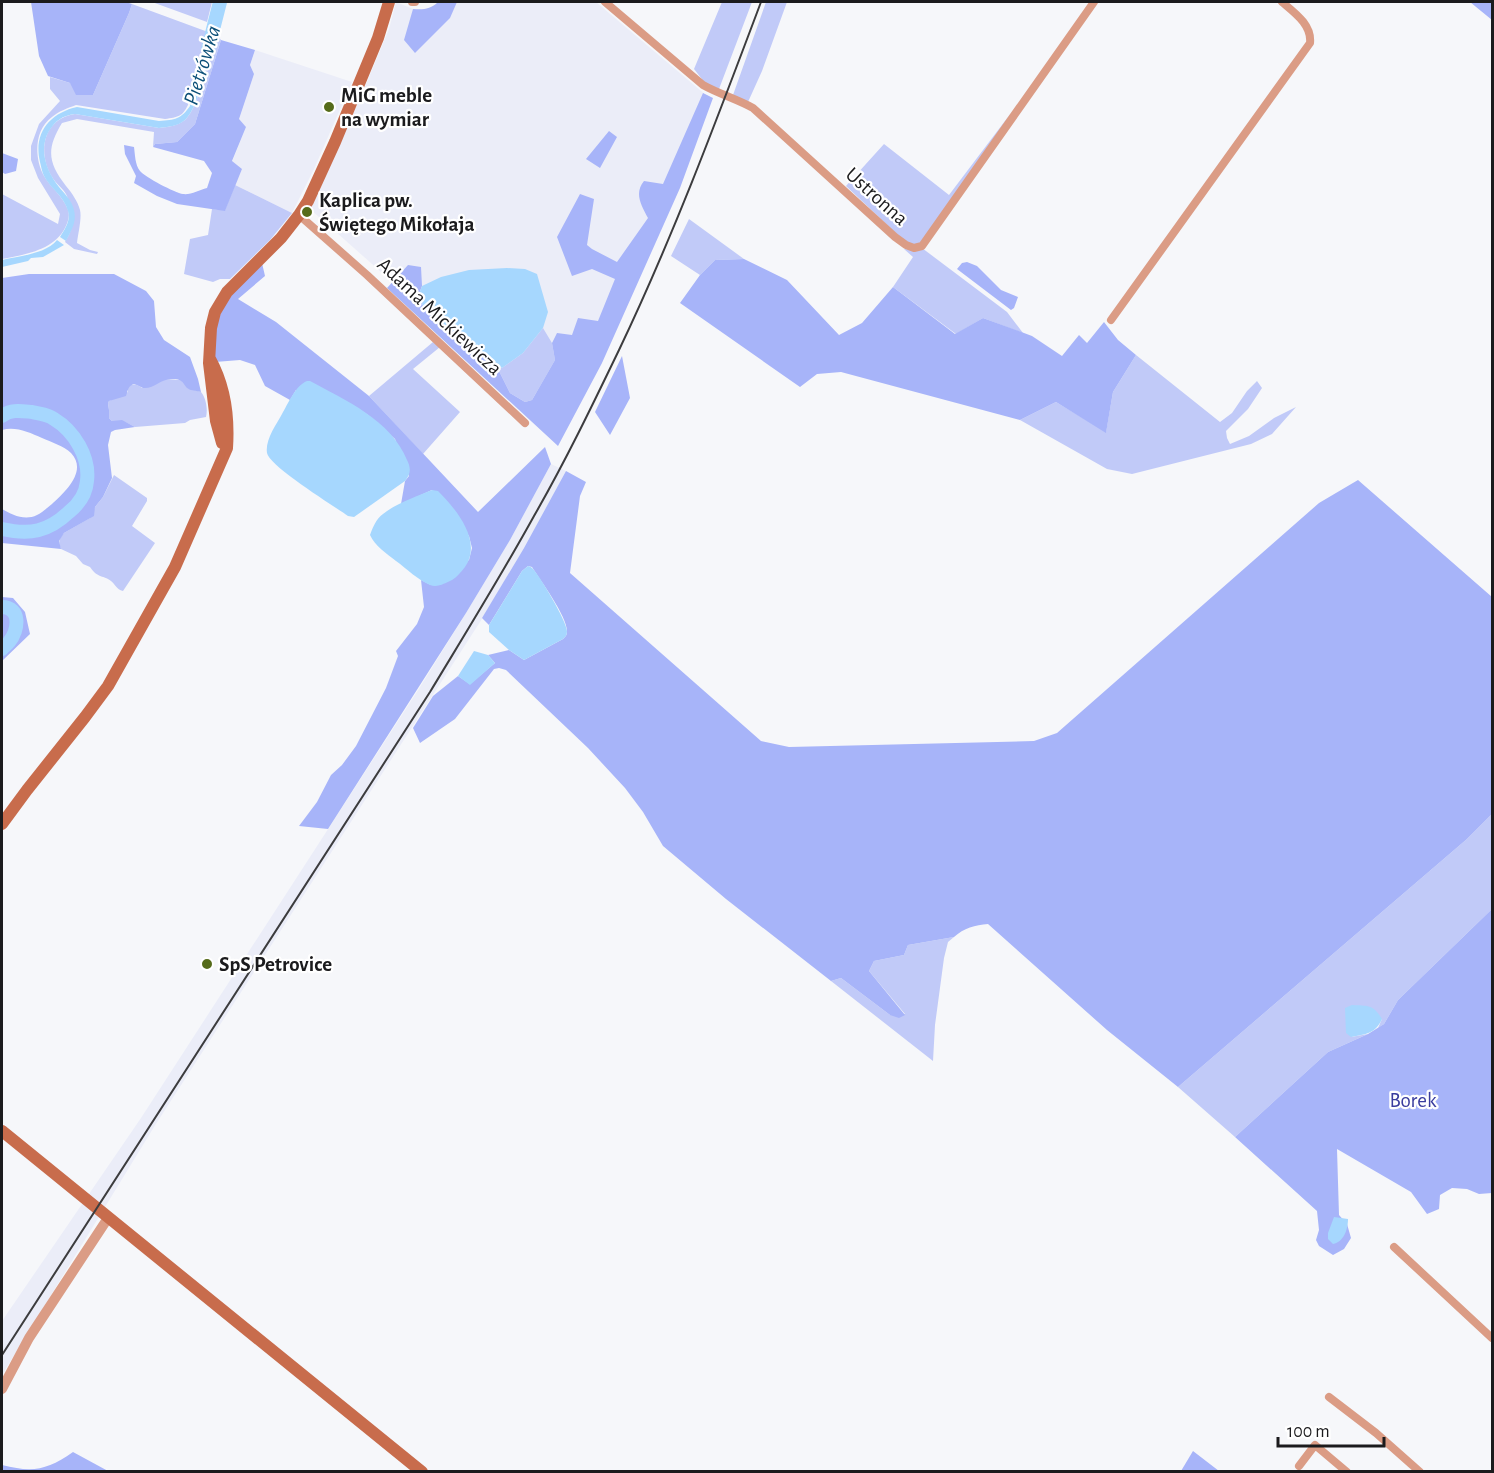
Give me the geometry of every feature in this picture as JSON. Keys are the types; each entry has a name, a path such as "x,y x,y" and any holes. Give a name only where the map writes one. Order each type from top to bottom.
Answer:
{"main road":[{"path":"2,824 114,676 175,567 227,448 224,393 210,359 211,328 215,312 232,286 281,238 299,215 320,177 335,142 378,38 389,2"},
{"path":"2,1131 422,1472"}],"street":[{"name":"Ustronna","path":"605,2 703,85 753,108 895,237 914,248 922,246 1094,2"},
{"path":"1111,320 1310,43 1311,34 1307,26 1282,2"},
{"name":"Adama Mickiewicza","path":"299,215 367,275 525,423"},
{"path":"2,1389 29,1338 108,1218"},
{"path":"1394,1247 1492,1338"},
{"path":"1329,1397 1376,1433 1420,1472"},
{"path":"1299,1466 1315,1445 1347,1472"}],"shaded area":[{"path":"152,2 212,2 207,22"},
{"path":"396,2 413,9 423,10 438,2 596,2 707,96 568,416 416,303 310,209 389,29"},
{"path":"722,2 752,2 719,89 705,83 694,69"},
{"path":"766,2 787,2 748,102 733,95"},
{"path":"132,4 208,32 188,105 179,116 165,119 76,105 52,117 42,129 39,137 38,161 44,176 66,205 69,214 67,224 54,242 29,253 2,259 2,194 58,224 60,214 38,178 31,160 31,146 39,124 60,101 50,89 50,77 70,83 93,95"},
{"path":"215,32 221,40 195,124 177,142 155,144 153,147 154,132 77,119 62,123 53,141 51,156 60,178 80,210 77,243 98,252 97,254 74,249 65,242 71,229 67,196 47,167 44,147 50,130 56,122 75,114 159,128 182,122 195,104"},
{"path":"255,50 352,82 292,213 235,185 242,169 232,162 246,127 238,119 254,74 250,65"},
{"path":"1011,113 921,243 914,246 900,237 846,186 884,144 949,195"},
{"path":"235,185 292,213 270,240 230,279 213,282 184,274 190,239 208,235 212,209 225,210"},
{"path":"689,219 744,259 715,260 700,275 671,256"},
{"path":"922,248 1007,312 1023,333 983,318 956,334 893,287 913,257 904,249"},
{"path":"543,328 552,343 555,360 532,400 525,402 510,393 495,363 502,368 523,353"},
{"path":"433,342 440,347 413,369 460,412 423,454 369,396"},
{"path":"1136,355 1220,422 1232,413 1257,381 1262,388 1248,409 1226,431 1230,444 1249,436 1274,418 1296,407 1272,434 1251,444 1132,474 1107,469 1020,420 1056,402 1106,432 1113,392"},
{"path":"166,379 181,380 188,388 201,392 206,404 206,417 185,423 135,427 125,422 112,421 109,418 109,401 128,392 128,387 135,384 142,388"},
{"path":"551,464 566,471 480,622 154,1127 2,1375 2,1321 141,1118 420,687 510,540"},
{"path":"114,475 147,498 132,526 155,543 123,591 113,582 83,564 76,556 61,549 59,542 64,533 90,518"},
{"path":"1492,814 1492,909 1398,1000 1384,1024 1378,1028 1382,1019 1351,1037 1368,1034 1328,1052 1235,1137 1178,1087 1467,839"},
{"path":"954,937 948,942 944,958 935,1025 933,1061 831,981 841,978 890,1015 905,1014 869,971 874,961 904,955 908,945"}],"green space":[{"path":"31,2 126,2 132,4 93,95 76,95 70,83 48,76 39,56"},
{"path":"438,2 457,2 450,18 415,53 404,40 413,9 427,8"},
{"path":"1470,2 1492,2 1492,20"},
{"path":"221,40 255,50 250,65 254,74 239,119 246,127 232,161 242,169 225,211 177,204 134,183 136,176 125,154 124,145 134,147 138,169 160,184 183,194 207,188 212,173 204,161 153,147 155,144 177,142 195,124"},
{"path":"703,93 713,98 680,188 602,363 558,446 387,288 408,265 421,267 422,286 419,294 424,309 495,363 510,393 525,402 532,400 555,360 552,343 557,333 572,335 578,318 598,321 615,279 592,269 572,276 557,237 580,194 594,199 587,245 617,262 648,218 639,195 641,186 644,181 663,184"},
{"path":"609,131 617,137 600,168 586,159"},
{"path":"2,153 18,159 16,171 5,174 2,172"},
{"path":"744,259 787,280 839,335 862,323 893,287 955,334 983,318 1032,336 1062,356 1079,335 1087,343 1104,322 1118,340 1136,355 1113,392 1106,433 1056,402 1020,420 841,372 817,374 800,387 680,303 700,275 715,260"},
{"path":"967,262 977,266 1001,290 1018,297 1014,308 1011,310 957,269 962,263"},
{"path":"262,263 265,276 238,299 276,322 369,396 478,512 545,447 551,464 510,540 466,613 328,829 299,826 317,802 331,775 342,765 356,746 386,688 398,656 396,651 417,624 424,607 421,580 431,585 469,560 472,548 469,536 432,490 401,504 405,481 409,476 395,439 368,415 357,408 296,390 290,400 265,386 255,365 240,360 215,362 213,332 221,308 240,284"},
{"path":"29,274 114,274 146,291 154,301 156,327 164,340 190,357 201,392 188,389 182,381 171,379 147,388 134,384 129,387 126,396 109,401 109,418 112,421 122,420 135,427 111,432 108,445 112,478 103,497 95,507 94,516 64,533 59,541 61,549 2,543 2,509 23,517 39,514 63,494 73,481 77,467 76,460 71,453 61,446 22,430 2,430 2,278"},
{"path":"622,356 630,398 610,435 595,412"},
{"path":"566,471 586,482 580,496 570,573 761,741 789,747 1034,741 1057,733 1319,503 1358,480 1492,597 1492,814 1467,839 1178,1087 1107,1030 988,924 962,931 954,937 908,945 904,955 874,961 869,971 905,1015 899,1018 890,1015 841,978 831,981 726,899 663,846 643,812 625,788 588,748 506,670 494,669 455,719 420,743 413,728 433,696 458,676 470,684 495,663 488,655 509,650 524,660 563,639 566,635 563,616 532,567 528,566 522,571 489,625 482,618"},
{"path":"2,597 13,598 25,612 30,634 2,661"},
{"name":"Borek","path":"1492,909 1492,1193 1479,1194 1467,1189 1452,1188 1440,1195 1439,1209 1427,1214 1411,1192 1337,1149 1339,1215 1347,1224 1351,1238 1344,1249 1333,1255 1319,1246 1316,1240 1319,1230 1317,1211 1235,1137 1328,1052 1384,1024 1398,1000"},
{"path":"1193,1451 1219,1471 1181,1471"},
{"path":"73,1452 108,1471 2,1471 2,1465 23,1469 47,1466"}],"water":[{"path":"215,2 222,2 215,28 208,25"},
{"path":"208,32 215,32 203,79 195,104 182,122 159,128 75,114 60,119 49,131 44,146 45,160 55,181 72,204 75,214 73,226 66,241 60,237 69,214 63,201 43,174 38,152 39,142 46,126 59,114 77,107 159,121 173,119 184,114 190,106 189,98"},
{"path":"57,240 64,245 43,257 31,258 28,261 2,267 2,260 39,251"},
{"path":"525,269 537,274 548,312 543,328 523,353 502,368 424,309 419,294 422,286 441,277 469,270"},
{"path":"307,381 352,404 379,422 400,446 410,468 405,481 354,517 348,516 290,476 270,459 267,453 269,438 274,428 295,391"},
{"path":"432,490 438,491 459,516 469,536 471,547 470,557 460,573 452,580 436,586 426,583 413,574 382,550 370,535 377,521 388,510"},
{"path":"528,566 536,572 552,598 563,618 567,632 563,639 524,660 489,632 489,625 522,571"},
{"path":"474,651 488,655 495,663 470,685 458,676"},
{"path":"1352,1005 1373,1008 1382,1019 1376,1028 1351,1037 1346,1033 1345,1008"},
{"path":"1334,1217 1348,1219 1345,1234 1340,1241 1333,1244 1328,1239 1328,1233"}],"waterway":[{"name":"Pietrówka","path":"208,49 220,2"},
{"path":"2,416 9,412 20,411 52,417 68,430 79,445 87,472 86,486 81,498 73,509 54,524 30,532 2,529"},
{"path":"2,607 13,611 16,620 15,631 9,643 2,649"}],"railway":[{"path":"2,1355 430,692 557,475 619,350 658,264 694,178 761,2"}],"place":[{"name":"MiG meble na wymiar","path":"329,107"},
{"name":"Kaplica pw. Świętego Mikołaja","path":"307,212"},
{"name":"SpS Petrovice","path":"207,964"}]}
